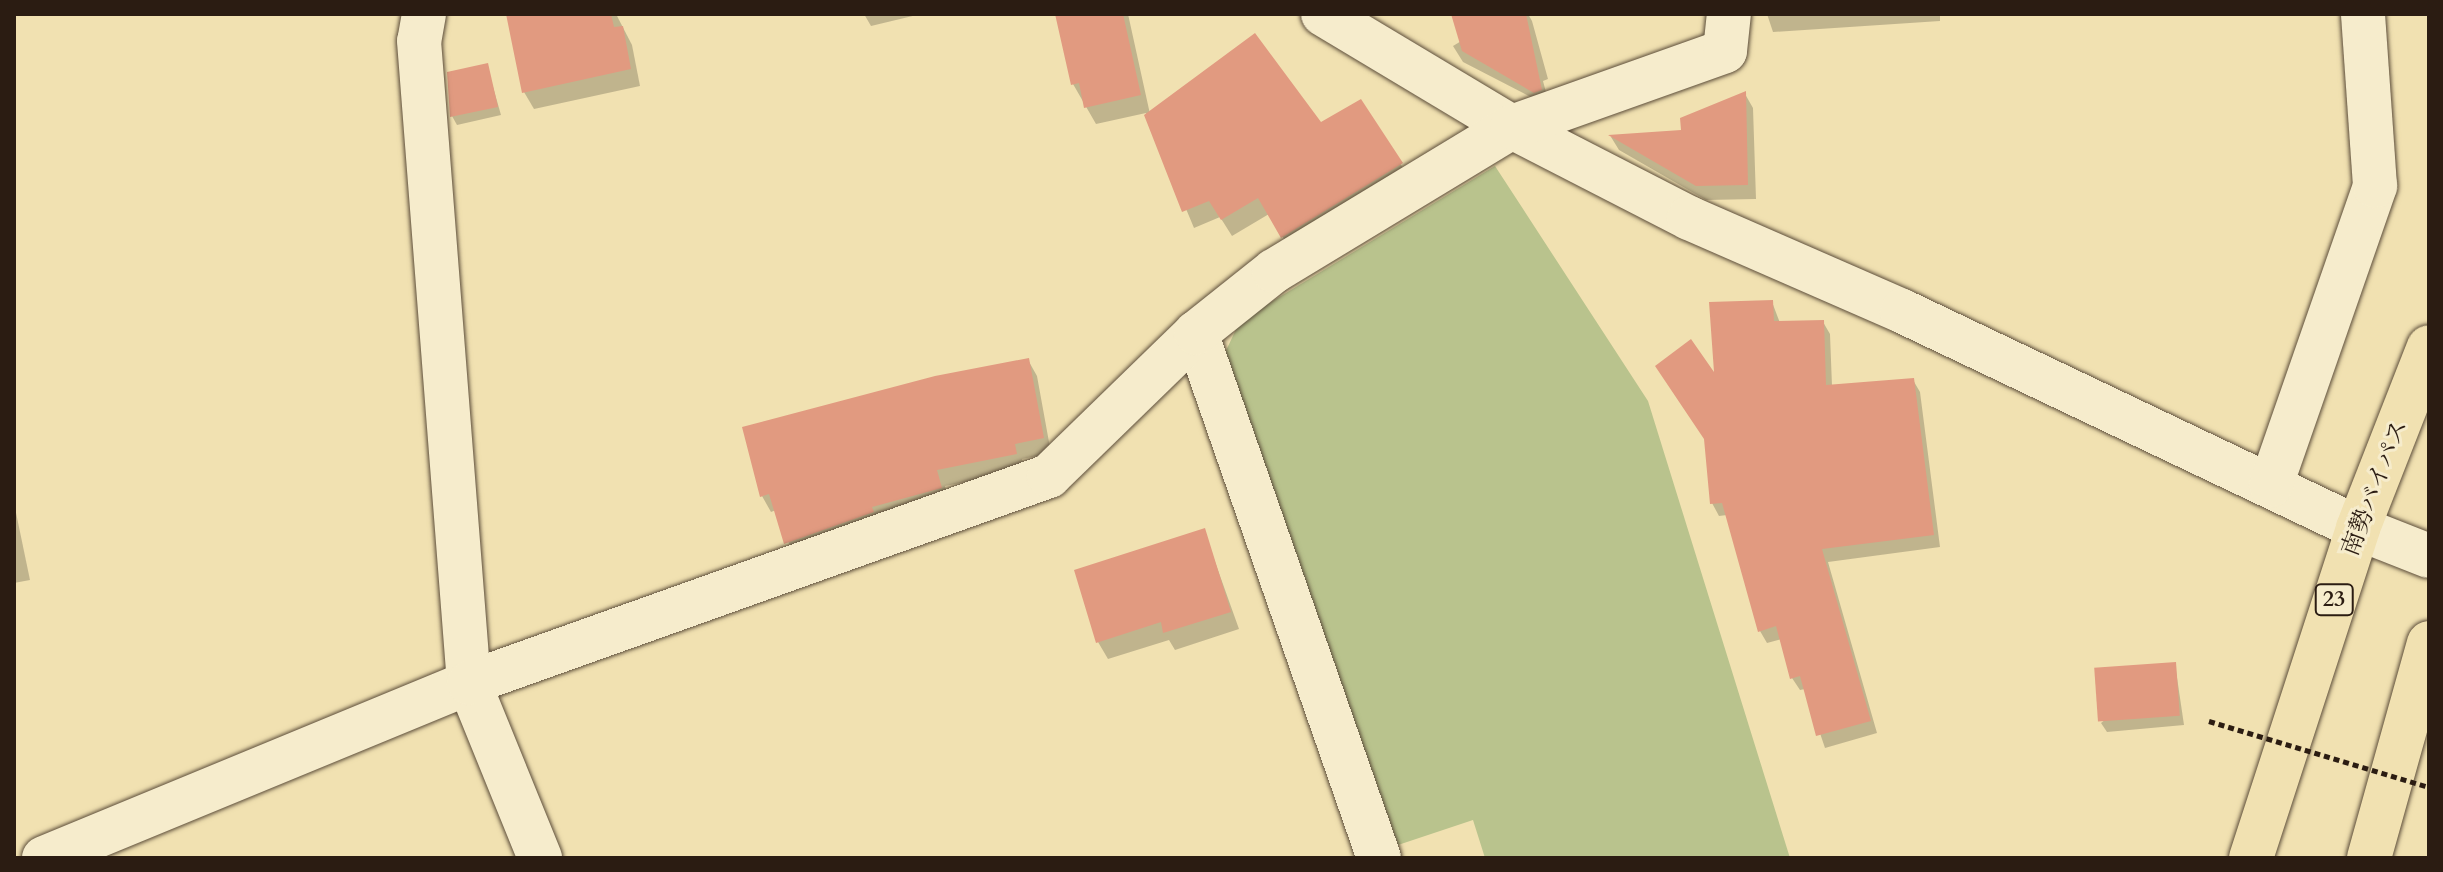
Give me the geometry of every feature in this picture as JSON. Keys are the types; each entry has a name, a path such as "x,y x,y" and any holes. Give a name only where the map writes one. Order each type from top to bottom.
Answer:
{"highway":[{"name":"南勢バイパス","path":"2251,858 2358,528 2429,347"},
{"path":"2369,858 2429,643"}],"street":[{"path":"424,14 419,41 469,683 540,858"},
{"path":"1323,14 1512,127 1689,218 1902,311 2358,528 2429,556"},
{"path":"44,858 469,683 1049,476 1196,333 1274,271 1512,127 1725,51 1729,14"},
{"path":"2271,485 2375,186 2363,14"},
{"path":"1196,333 1379,858"}],"path":[{"path":"2209,721 2429,787"}],"green space":[{"path":"1495,166 1648,401 1790,858 1485,858 1473,820 1398,845 1222,359 1240,321"}],"building":[{"path":"506,14 611,14 614,27 623,26 631,69 522,93"},
{"path":"1055,14 1123,14 1141,95 1084,108 1079,83 1071,85"},
{"path":"1451,14 1526,14 1542,90 1534,93 1462,51"},
{"path":"1255,33 1321,122 1361,99 1403,163 1281,238 1258,198 1221,220 1209,201 1182,212 1144,115"},
{"path":"488,63 498,107 450,117 447,72"},
{"path":"1746,91 1748,185 1696,186 1608,135 1681,130 1680,118"},
{"path":"1773,300 1774,321 1824,320 1826,385 1914,378 1934,535 1822,549 1871,721 1816,736 1800,676 1790,679 1776,626 1758,632 1722,503 1710,504 1704,439 1655,366 1691,339 1714,372 1709,302"},
{"path":"1029,358 1044,438 1015,444 1017,454 937,470 942,488 872,507 874,512 784,544 769,494 760,497 742,427 935,376"},
{"path":"1205,528 1231,612 1163,633 1161,622 1096,643 1074,570"},
{"path":"2176,662 2180,716 2098,722 2094,668"}]}
